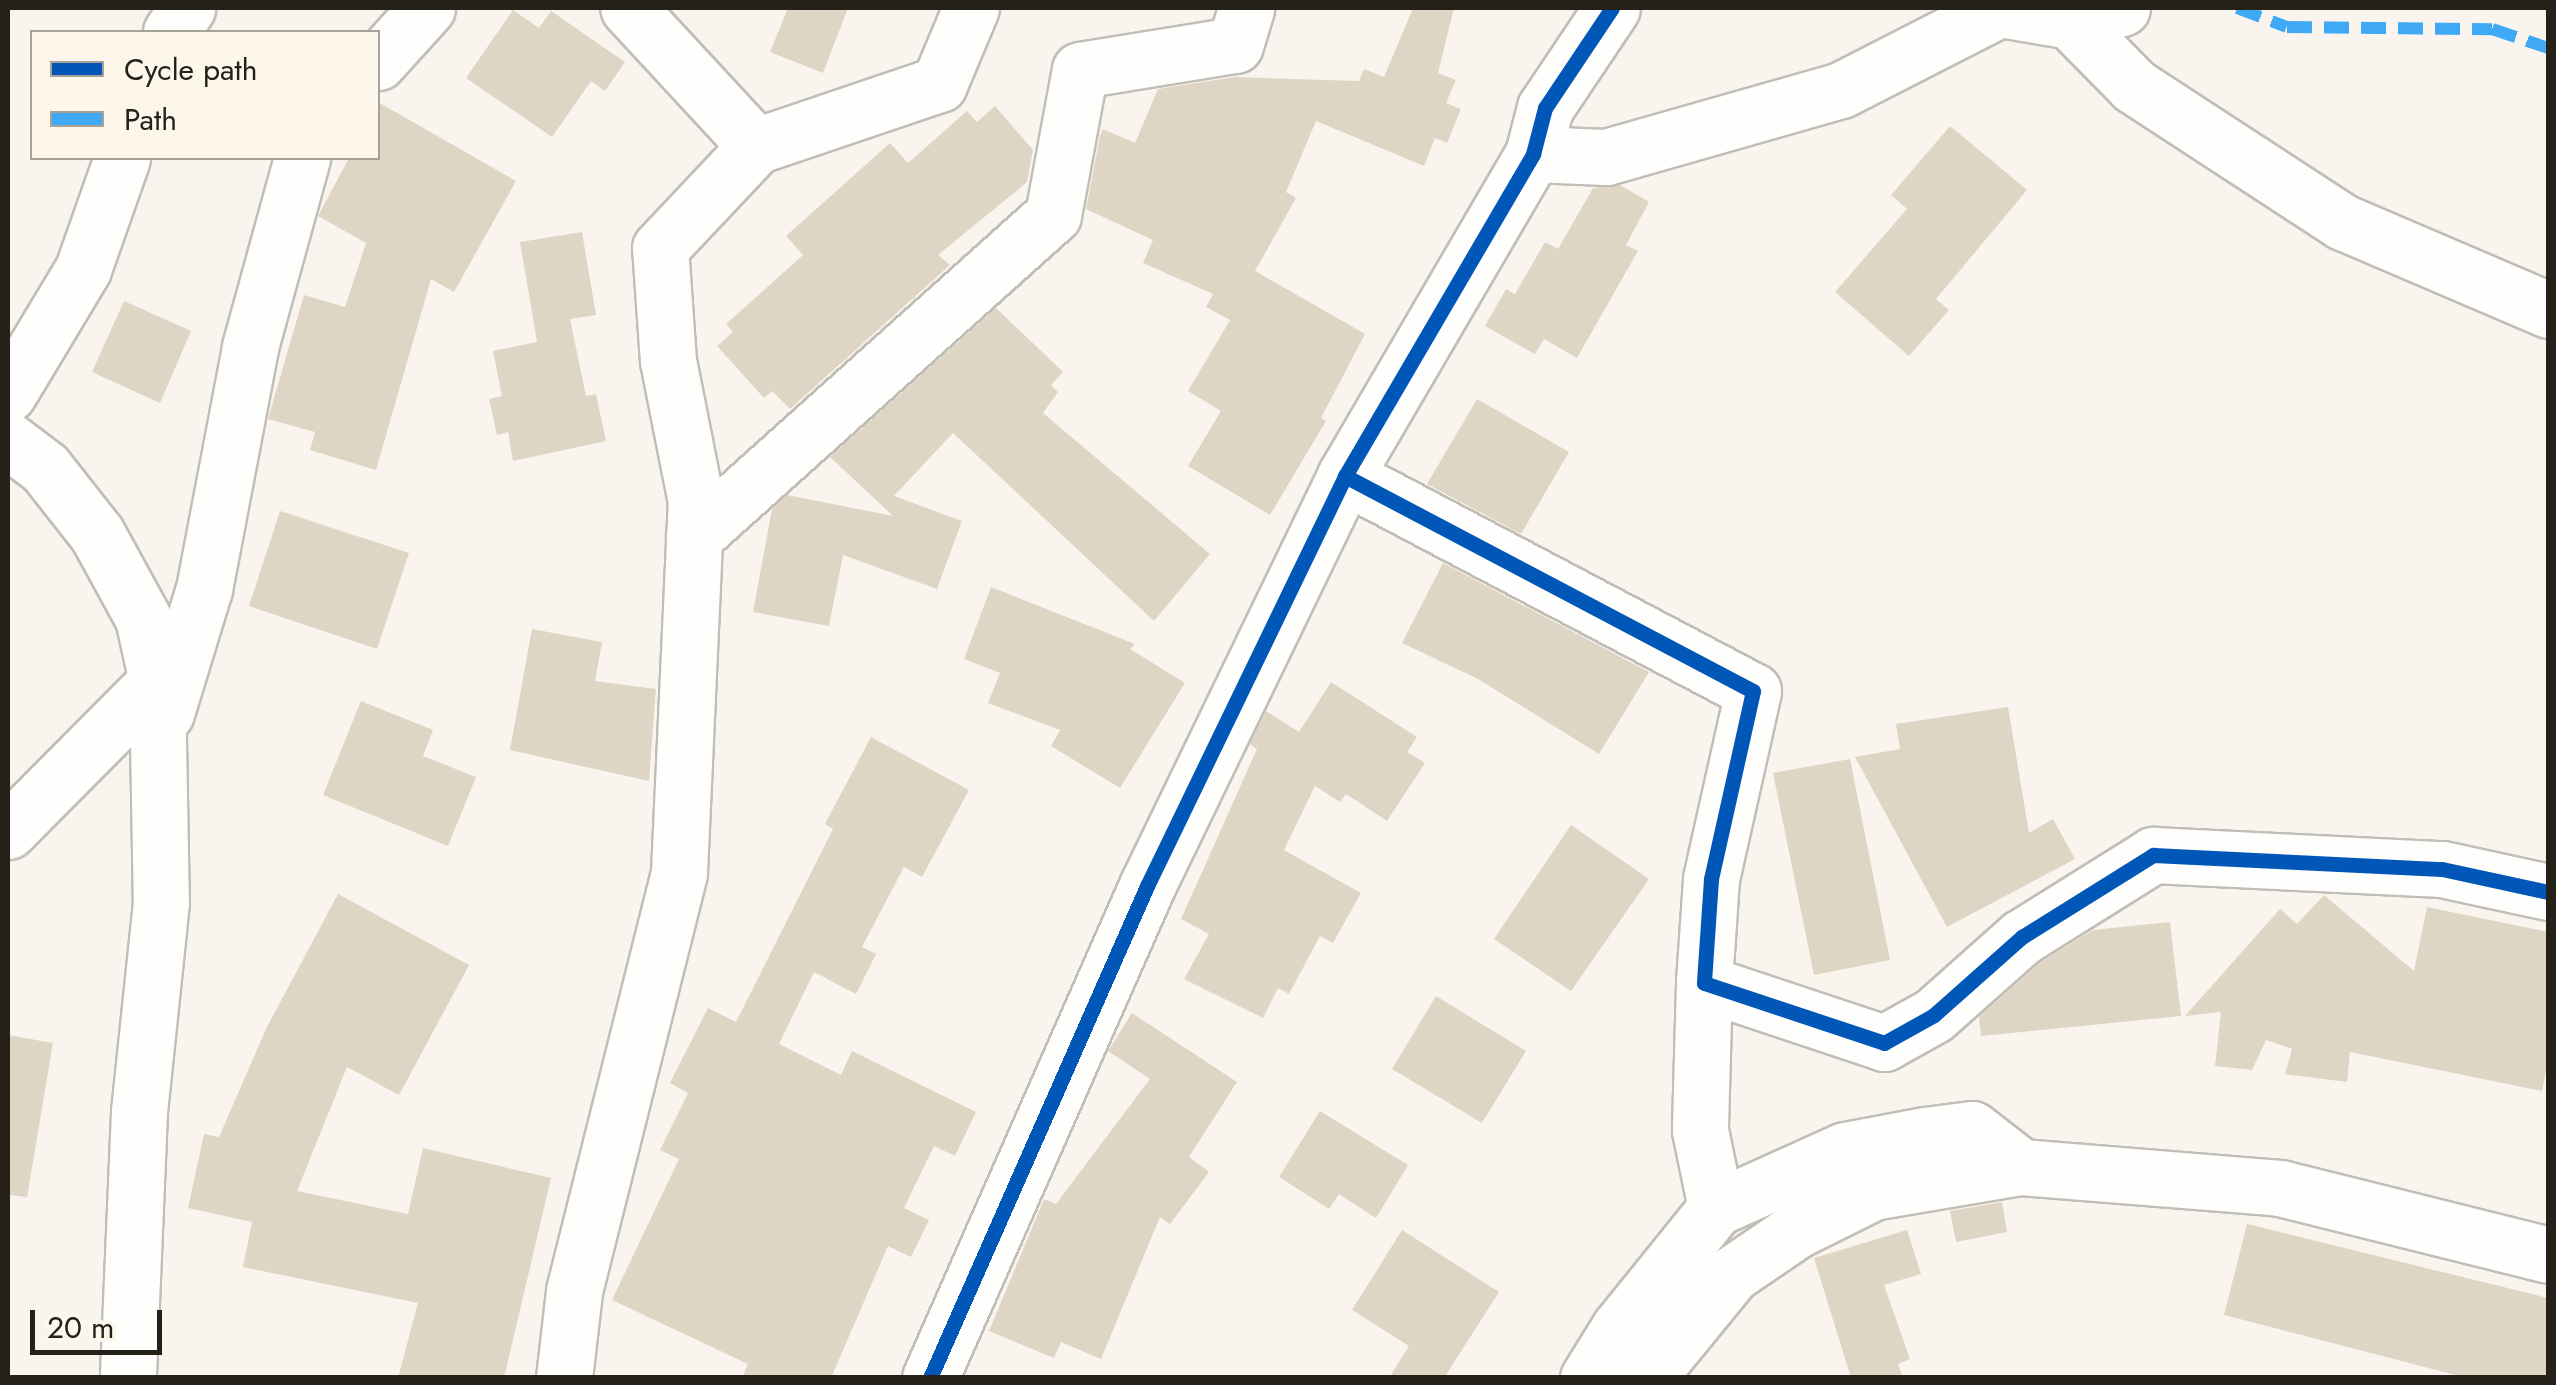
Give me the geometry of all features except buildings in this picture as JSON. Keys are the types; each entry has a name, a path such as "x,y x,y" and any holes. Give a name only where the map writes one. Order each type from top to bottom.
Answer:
{"street":[{"path":"173,30 187,8"},
{"path":"380,60 427,8"},
{"path":"628,8 756,146"},
{"path":"564,1378 574,1291 679,872 696,502 668,362 660,248 756,146 939,84 971,8"},
{"path":"694,538 1053,214 1080,70 1236,45 1246,8"},
{"path":"930,1378 1147,886 1345,476 1533,154 1545,108 1612,8"},
{"path":"1533,154 1606,158 1840,90 1998,9 2096,14 2134,86 2342,222 2548,310"},
{"path":"8,394 83,269 121,160"},
{"path":"158,737 204,589 250,347 301,160"},
{"path":"8,440 45,468 97,534 143,618 157,681 161,902 139,1112 128,1378"},
{"path":"1345,476 1753,691 1710,879 1700,1130 1716,1208"},
{"path":"8,831 157,681"},
{"path":"1704,983 1884,1042 1934,1015 2022,936 2153,855 2442,869 2548,892"},
{"path":"1588,1378 1619,1328 1716,1208 1845,1150 1925,1135 1972,1129 2021,1167"},
{"path":"1648,1378 1732,1274 1795,1231 1874,1192 2021,1167 2280,1188 2548,1255"}],"marked path":[{"path":"2237,8 2287,27 2492,29 2548,48"}],"cycle path":[{"path":"930,1378 1147,886 1345,476 1533,154 1545,108 1612,8"},
{"path":"1345,476 1753,691 1711,879 1704,983 1884,1043 1934,1015 2022,937 2153,855 2442,869 2548,892"}]}
